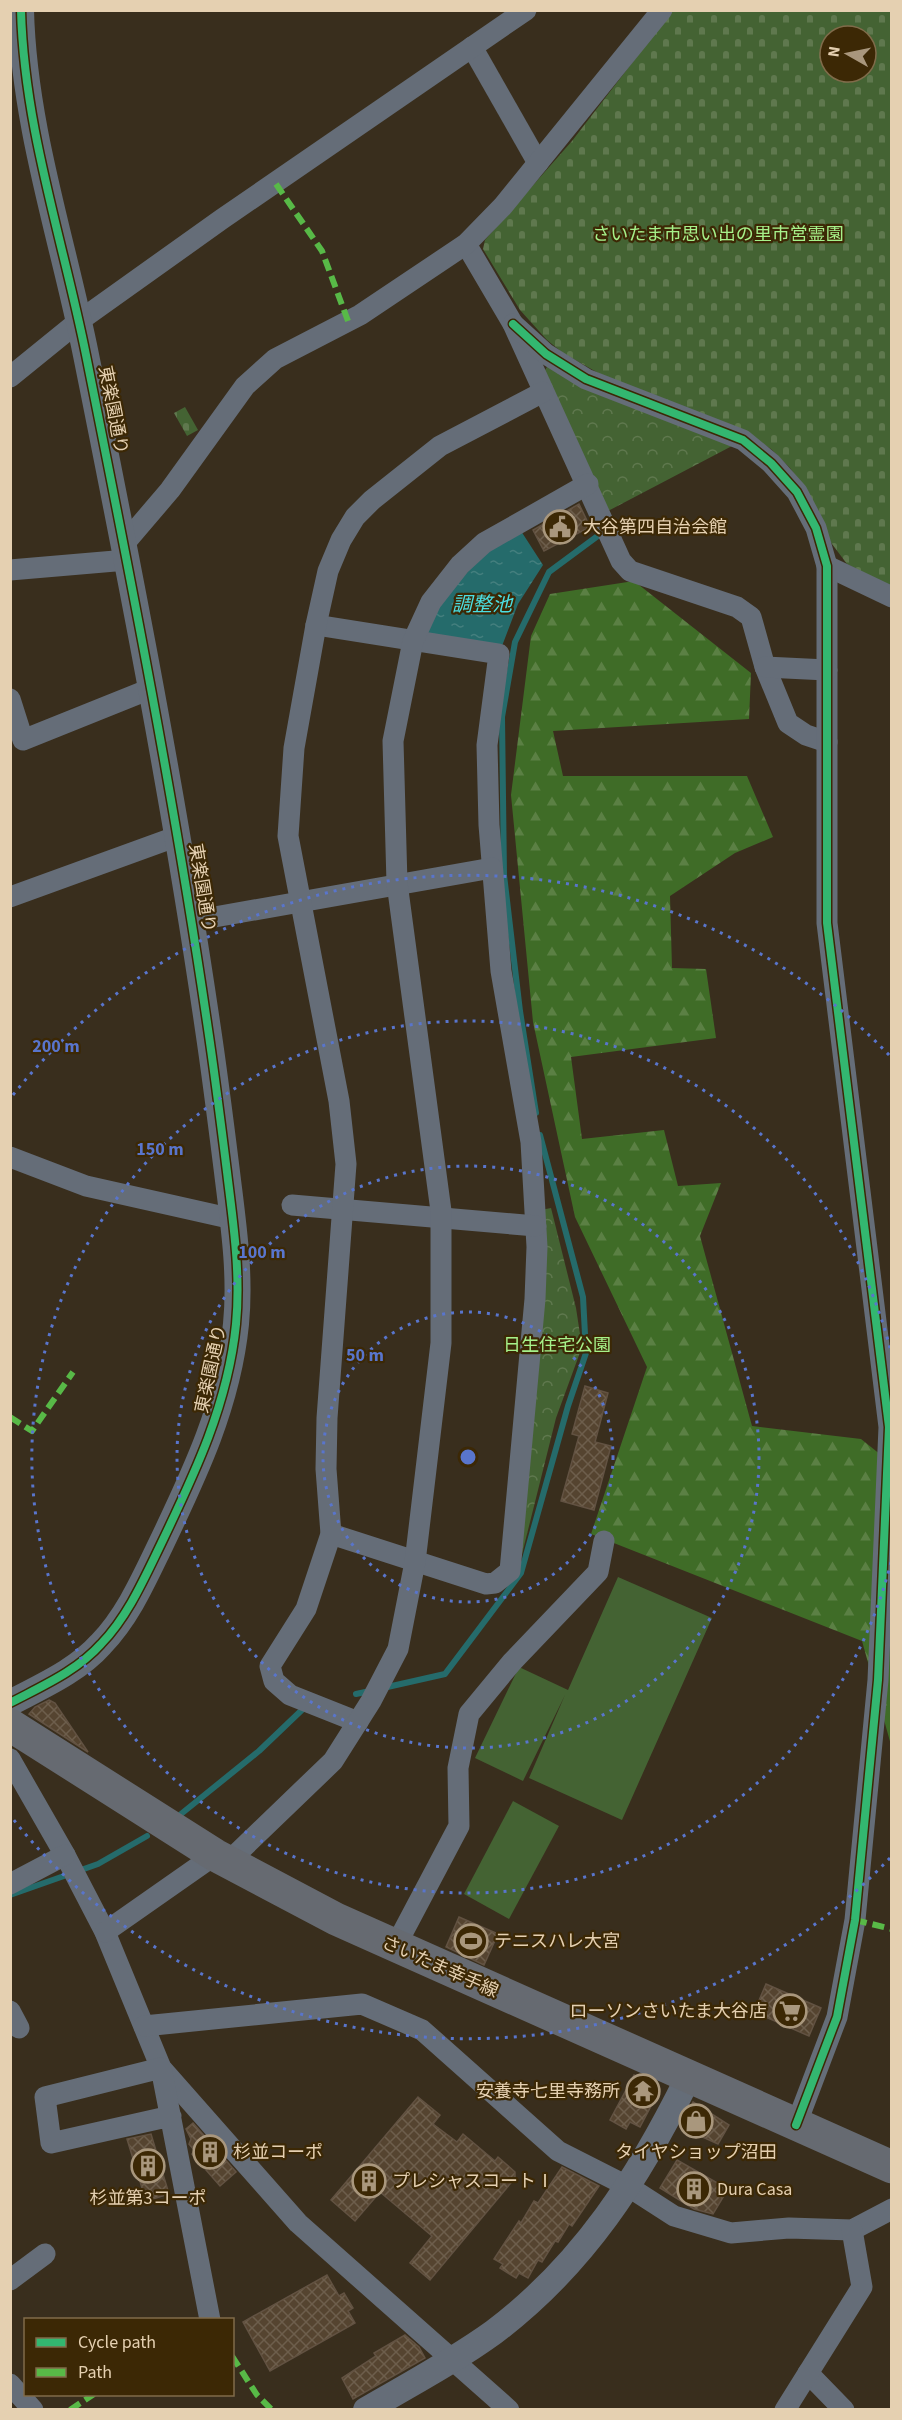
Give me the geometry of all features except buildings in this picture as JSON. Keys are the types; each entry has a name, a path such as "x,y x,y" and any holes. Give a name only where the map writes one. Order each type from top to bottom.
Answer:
{"main road":[{"name":"さいたま幸手線","path":"10,1725 222,1858 336,1919 891,2167"}],"street":[{"name":"東楽園通り","path":"10,1703 80,1663 99,1647 118,1623 138,1590 195,1474 220,1407 236,1325 238,1260 192,921 126,552 79,321 42,166 18,85 21,10"},
{"path":"10,377 79,321 222,219 526,10"},
{"path":"10,570 126,552 245,386 275,359 360,315 466,244 503,206 662,10"},
{"path":"472,47 538,163"},
{"path":"466,244 513,324 588,484 621,561 630,571 737,607 751,616 765,667 788,723 806,735 827,742"},
{"path":"513,324 546,354 586,379 743,440 771,463 796,492 816,528 827,566 827,923 890,1427 878,1680 855,1920 837,2017 796,2126"},
{"path":"358,1722 290,1695 274,1682 270,1666 306,1609 331,1534 326,1469 327,1418 346,1164 339,1101 288,836 288,806 294,748 328,571 341,540 356,517 372,501 440,446 543,392"},
{"path":"105,1932 222,1858 333,1761 376,1692 398,1649 415,1562 441,1343 441,1218 397,883 393,741 413,641 431,602 460,565 484,543 588,484"},
{"path":"827,566 891,597"},
{"path":"316,625 499,654 487,745 492,868 501,971 531,1142 536,1226 535,1299 510,1571 495,1583 486,1584 331,1534"},
{"path":"765,667 827,670"},
{"path":"10,699 23,740 150,689"},
{"path":"10,897 178,836"},
{"path":"192,921 492,868"},
{"path":"10,1157 86,1186 233,1219"},
{"path":"292,1205 536,1226"},
{"path":"395,1947 459,1826 458,1768 469,1714 512,1662 598,1572 604,1540"},
{"path":"10,1759 72,1867 105,1932 161,2068 210,2318"},
{"path":"10,1884 72,1867"},
{"path":"144,2026 362,2004 422,2030 558,2151 629,2187 674,2216 731,2233 789,2228 852,2230 891,2209"},
{"path":"161,2068 45,2097 51,2143 171,2116"},
{"path":"161,2068 298,2223 509,2409"},
{"path":"366,2409 453,2360 494,2332 540,2294 584,2248 629,2187 688,2078"},
{"path":"785,2409 861,2287 852,2230"},
{"path":"10,2280 45,2254"},
{"path":"808,2373 844,2409"},
{"path":"10,2384 33,2409"}],"green space":[{"name":"さいたま市思い出の里市営霊園","path":"672,11 891,11 891,587 847,564 829,540 809,494 790,468 771,449 739,428 600,374 563,353 547,340 520,310 483,249 485,240 572,141"},
{"path":"548,365 732,446 608,511 544,372"},
{"path":"185,407 198,430 187,436 174,413"},
{"path":"634,581 751,673 749,719 553,731 563,776 747,776 773,837 735,853 670,896 672,968 706,969 716,1038 571,1057 582,1139 664,1130 678,1186 721,1183 700,1236 752,1426 861,1439 891,1463 891,1745 862,1641 591,1534 647,1367 575,1217 533,1022 511,795 531,636 550,594"},
{"name":"日生住宅公園","path":"551,1208 576,1308 582,1347 556,1418 518,1570 541,1210"},
{"path":"618,1577 712,1618 622,1820 529,1778 565,1695 523,1781 475,1758 519,1667 568,1690"},
{"path":"513,1801 559,1826 509,1919 464,1894"}],"water":[{"name":"調整池","path":"521,531 543,565 518,604 502,646 430,635 425,628 450,591 484,554"}],"waterway":[{"path":"536,1113 520,1011 504,875 502,717 515,642 549,572 599,535"},
{"path":"383,1688 445,1674 521,1573 568,1406 586,1353 583,1297 540,1135"},
{"path":"356,1694 370,1691"},
{"path":"181,1814 259,1751 305,1707"},
{"path":"10,1895 98,1864 147,1836"}],"marked path":[{"path":"276,184 322,251 348,321"},
{"path":"10,1417 32,1431 73,1372"},
{"path":"855,1920 892,1929"},
{"path":"234,2359 257,2395 272,2410"},
{"path":"70,2410 91,2396"}],"cycle path":[{"path":"10,1703 58,1677 92,1654 111,1633 135,1597 198,1464 218,1410 232,1354 238,1286 234,1229 211,1047 167,775 86,355 37,141 29,98 21,10"},
{"path":"513,324 546,354 586,379 743,440 771,463 797,492 816,528 827,566 827,923 889,1427 878,1680 855,1920 837,2017 796,2125"}],"place":[{"name":"大谷第四自治会館","path":"560,527"},
{"name":"テニスハレ大宮","path":"471,1941"},
{"name":"ローソンさいたま大谷店","path":"790,2011"},
{"name":"安養寺七里寺務所","path":"643,2091"},
{"name":"タイヤショップ沼田","path":"696,2121"},
{"name":"杉並コーポ","path":"210,2152"},
{"name":"杉並第3コーポ","path":"148,2166"},
{"name":"プレシャスコートⅠ","path":"369,2181"},
{"name":"Dura Casa","path":"694,2189"}]}
